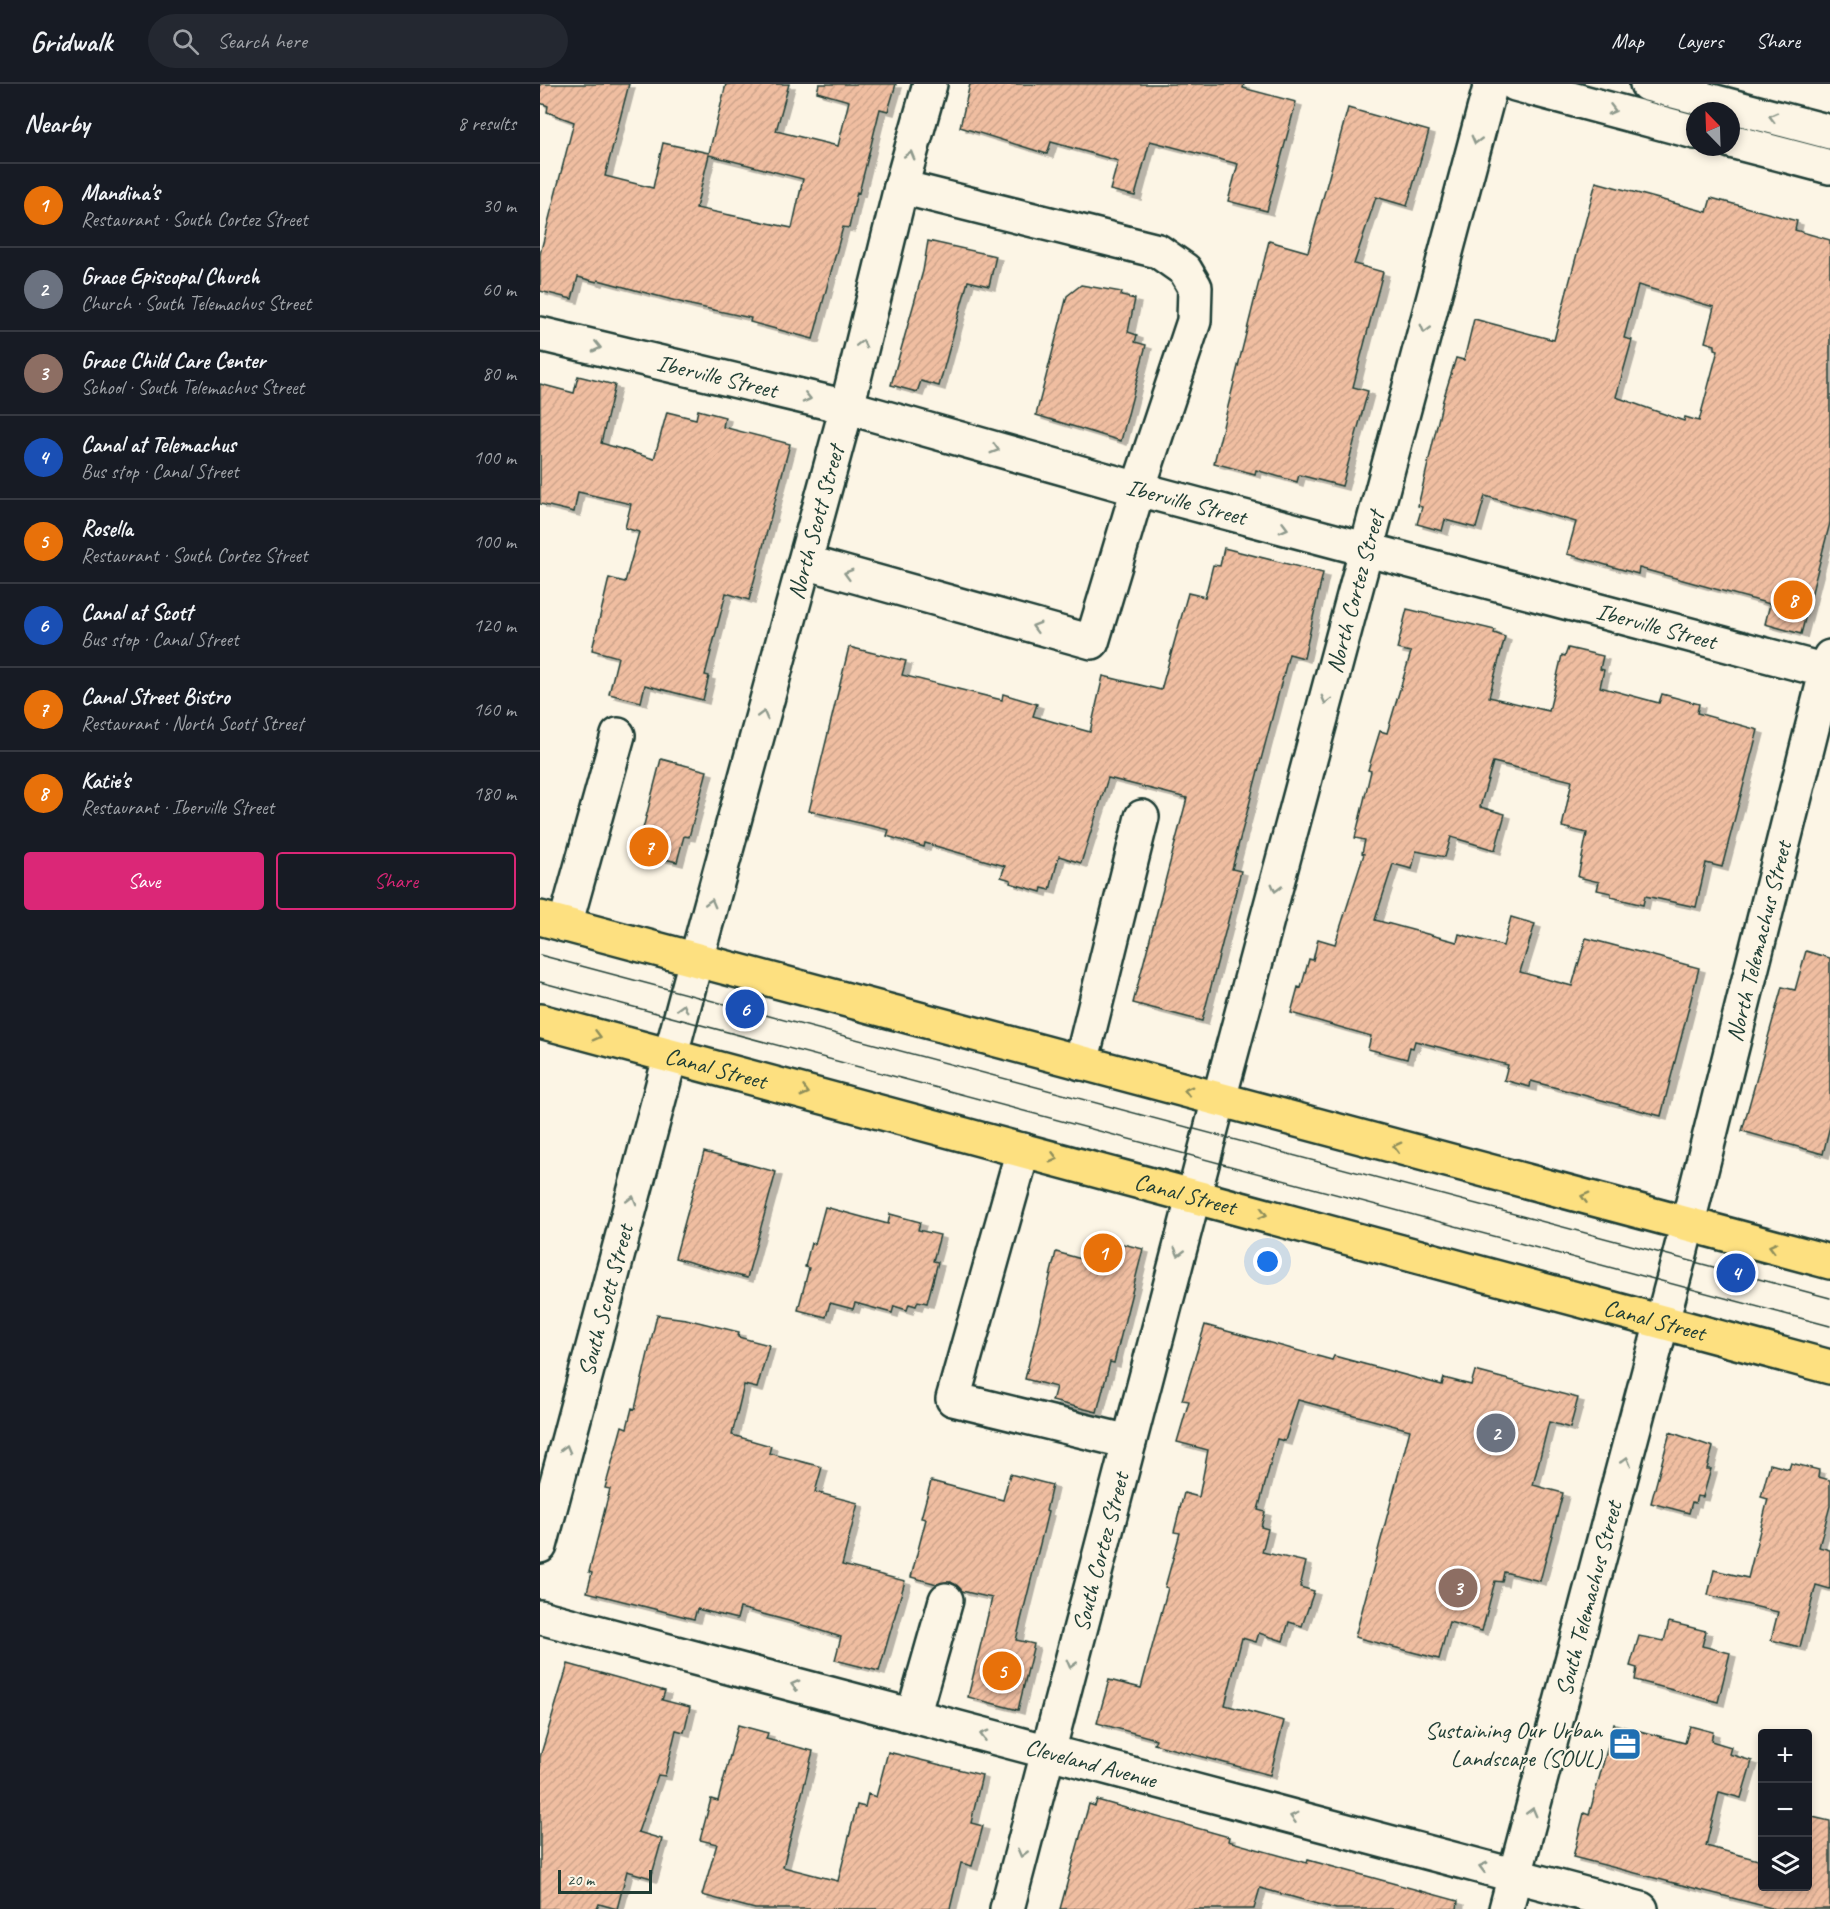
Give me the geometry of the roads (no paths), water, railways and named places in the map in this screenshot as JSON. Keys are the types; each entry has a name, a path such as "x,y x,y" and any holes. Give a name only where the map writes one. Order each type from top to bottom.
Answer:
{"main road":[{"path":"553,922 1830,1262"},
{"name":"Canal Street","path":"540,1021 1830,1367"}],"street":[{"name":"North Scott Street","path":"670,1055 847,407 901,187 930,84"},
{"name":"North Cortez Street","path":"1194,1196 1491,84"},
{"path":"1515,84 1686,130"},
{"path":"1647,84 1830,132"},
{"path":"1740,143 1830,167"},
{"path":"805,562 1092,642 1138,489 1194,321 1195,287 1185,270 1158,251 901,187"},
{"name":"Iberville Street","path":"540,334 847,407 1366,550 1829,667"},
{"name":"North Telemachus Street","path":"1662,1322 1829,667"},
{"path":"553,922 618,735"},
{"path":"1081,1063 1142,817"},
{"name":"South Scott Street","path":"540,1546 670,1055"},
{"path":"1023,1150 953,1398 1129,1442"},
{"name":"South Cortez Street","path":"1007,1909 1194,1196"},
{"name":"South Telemachus Street","path":"1506,1909 1662,1322"},
{"path":"913,1716 946,1600"},
{"name":"Cleveland Avenue","path":"540,1617 1641,1909"}],"tram line":[{"path":"540,955 1830,1298"},
{"path":"540,982 1830,1326"}],"place":[{"name":"Katie's","path":"1793,600"},
{"name":"Canal Street Bistro","path":"649,847"},
{"name":"Canal at Scott","path":"745,1009"},
{"name":"Mandina's","path":"1103,1253"},
{"name":"Canal at Telemachus","path":"1736,1273"},
{"name":"Grace Episcopal Church","path":"1496,1433"},
{"name":"Grace Child Care Center","path":"1458,1588"},
{"name":"Rosella","path":"1002,1671"},
{"name":"Sustaining Our Urban Landscape (SOUL)","path":"1625,1744"}]}
